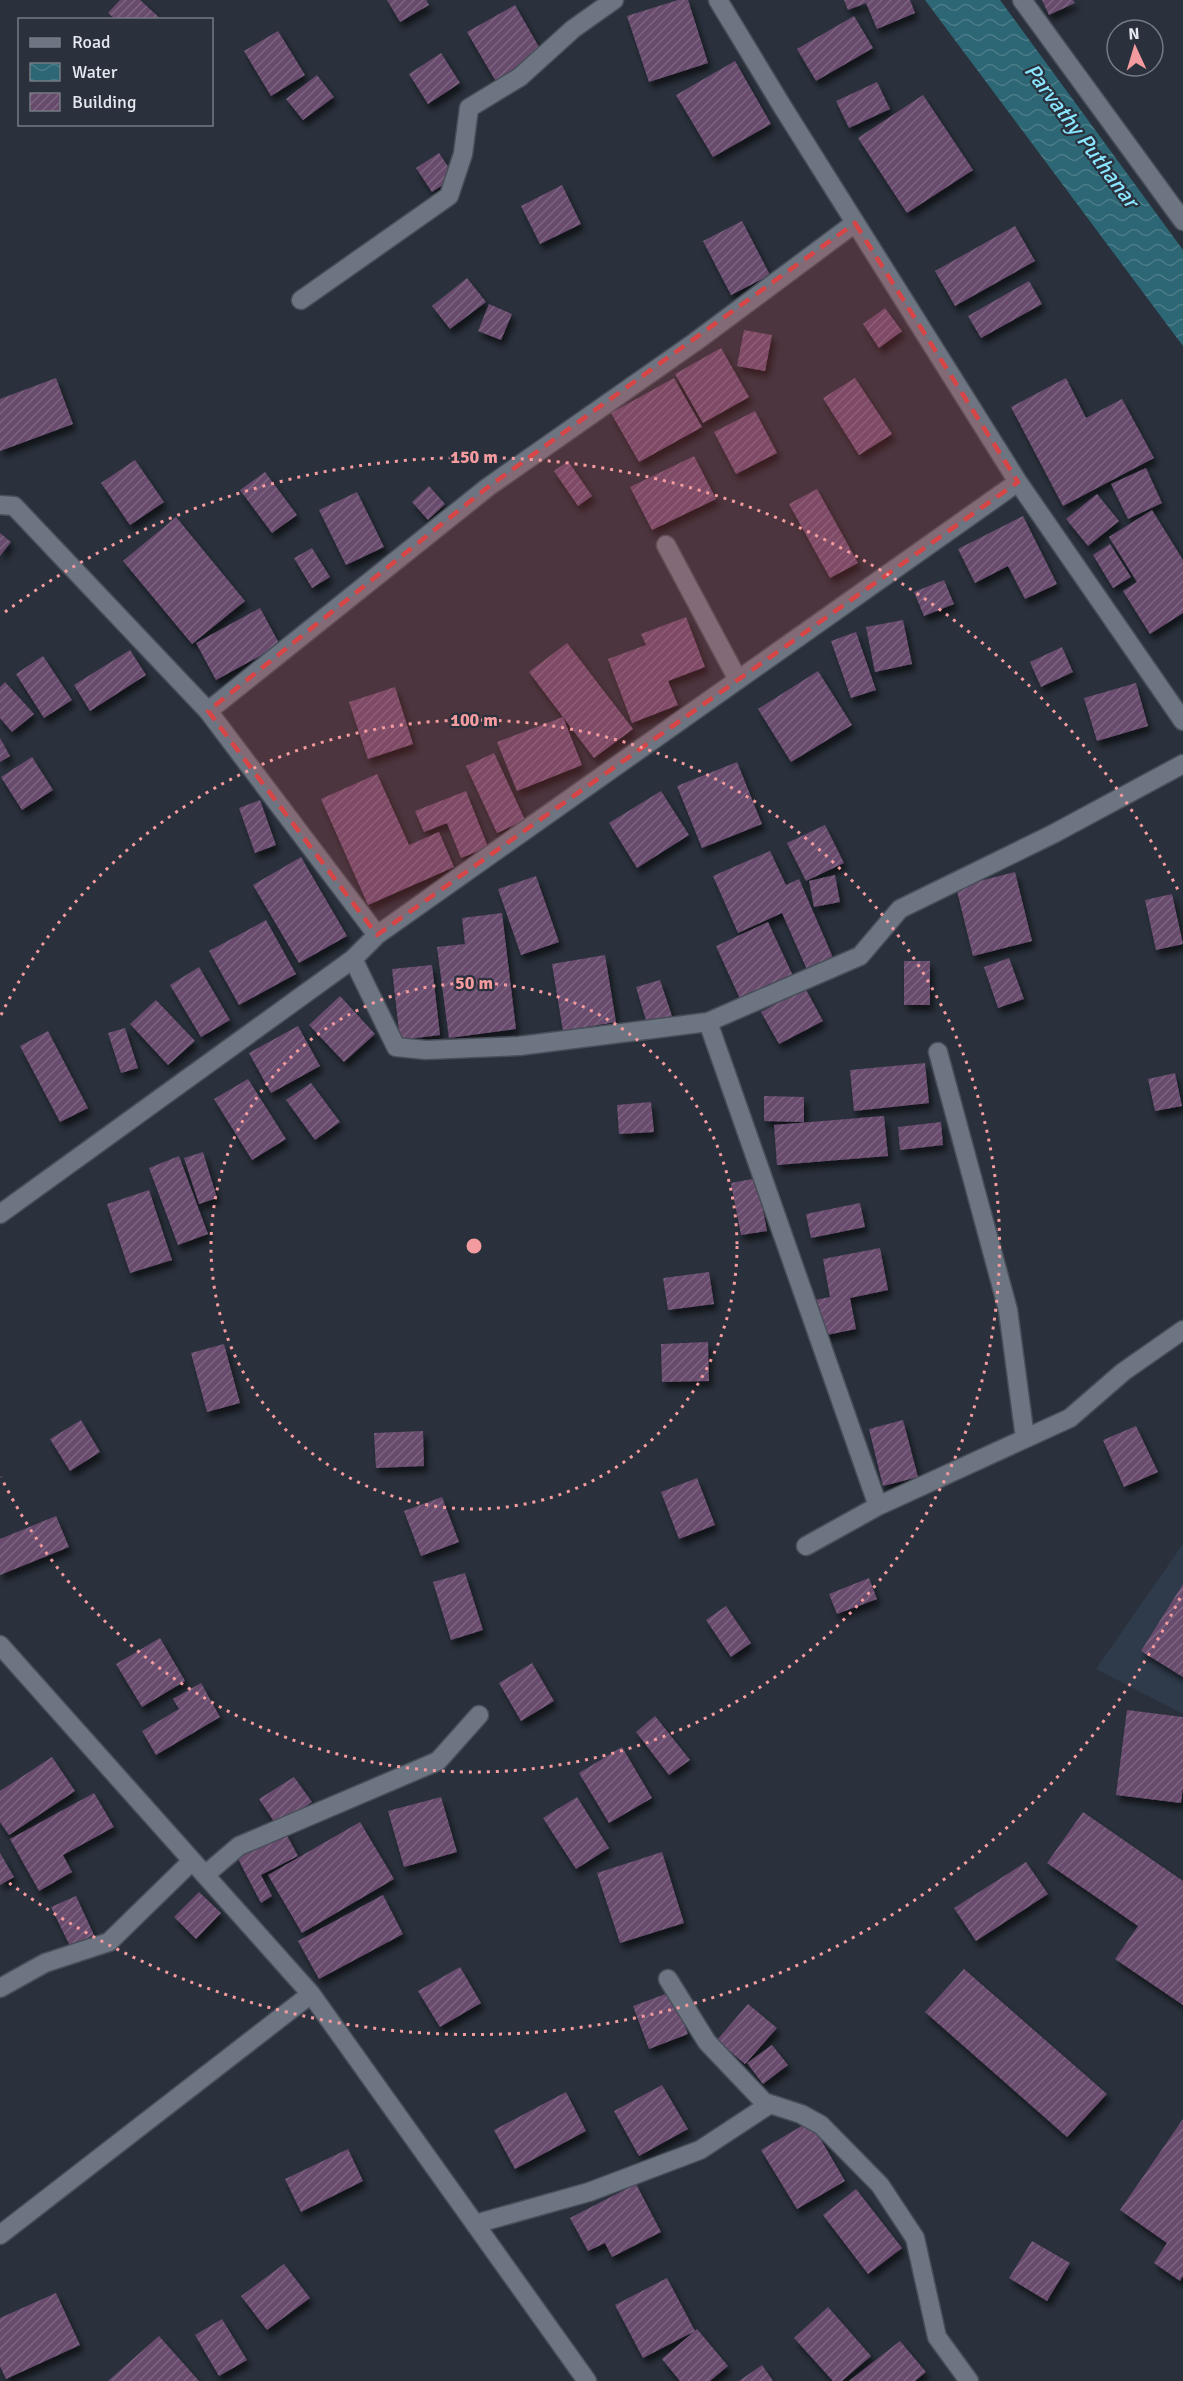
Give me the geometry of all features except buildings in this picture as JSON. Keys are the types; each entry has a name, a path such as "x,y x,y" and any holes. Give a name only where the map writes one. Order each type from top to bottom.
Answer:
{"street":[{"path":"301,300 449,196 463,154 469,108 520,77 573,29 614,0"},
{"path":"718,0 1018,482 1183,721"},
{"path":"1022,0 1183,221"},
{"path":"208,711 488,487 695,342 855,223"},
{"path":"3,1205 353,958 377,935 1018,482"},
{"path":"0,505 14,506 208,711 377,935"},
{"path":"666,544 738,680"},
{"path":"353,958 396,1047 426,1050 519,1046 708,1022 860,956 900,909 1053,834 1183,764"},
{"path":"708,1022 878,1506"},
{"path":"938,1052 1008,1310 1025,1438"},
{"path":"806,1546 878,1506 1070,1418 1123,1372 1183,1330"},
{"path":"0,1645 311,1994 587,2381"},
{"path":"205,1875 239,1846 438,1761 479,1715"},
{"path":"0,1988 45,1963 109,1942 192,1861"},
{"path":"668,1978 707,2042 764,2102 801,2114 821,2125 880,2185 915,2238 937,2337 969,2381"},
{"path":"0,2235 311,1994"},
{"path":"475,2224 589,2192 700,2150 770,2104"}],"highlighted area":[{"path":"855,223 1018,482 377,935 208,711 488,487"}],"shaded area":[{"path":"1183,1544 1183,1714 1096,1669"}],"water":[{"name":"Parvathy Puthanar","path":"925,0 1000,0 1183,250 1183,346"}]}
